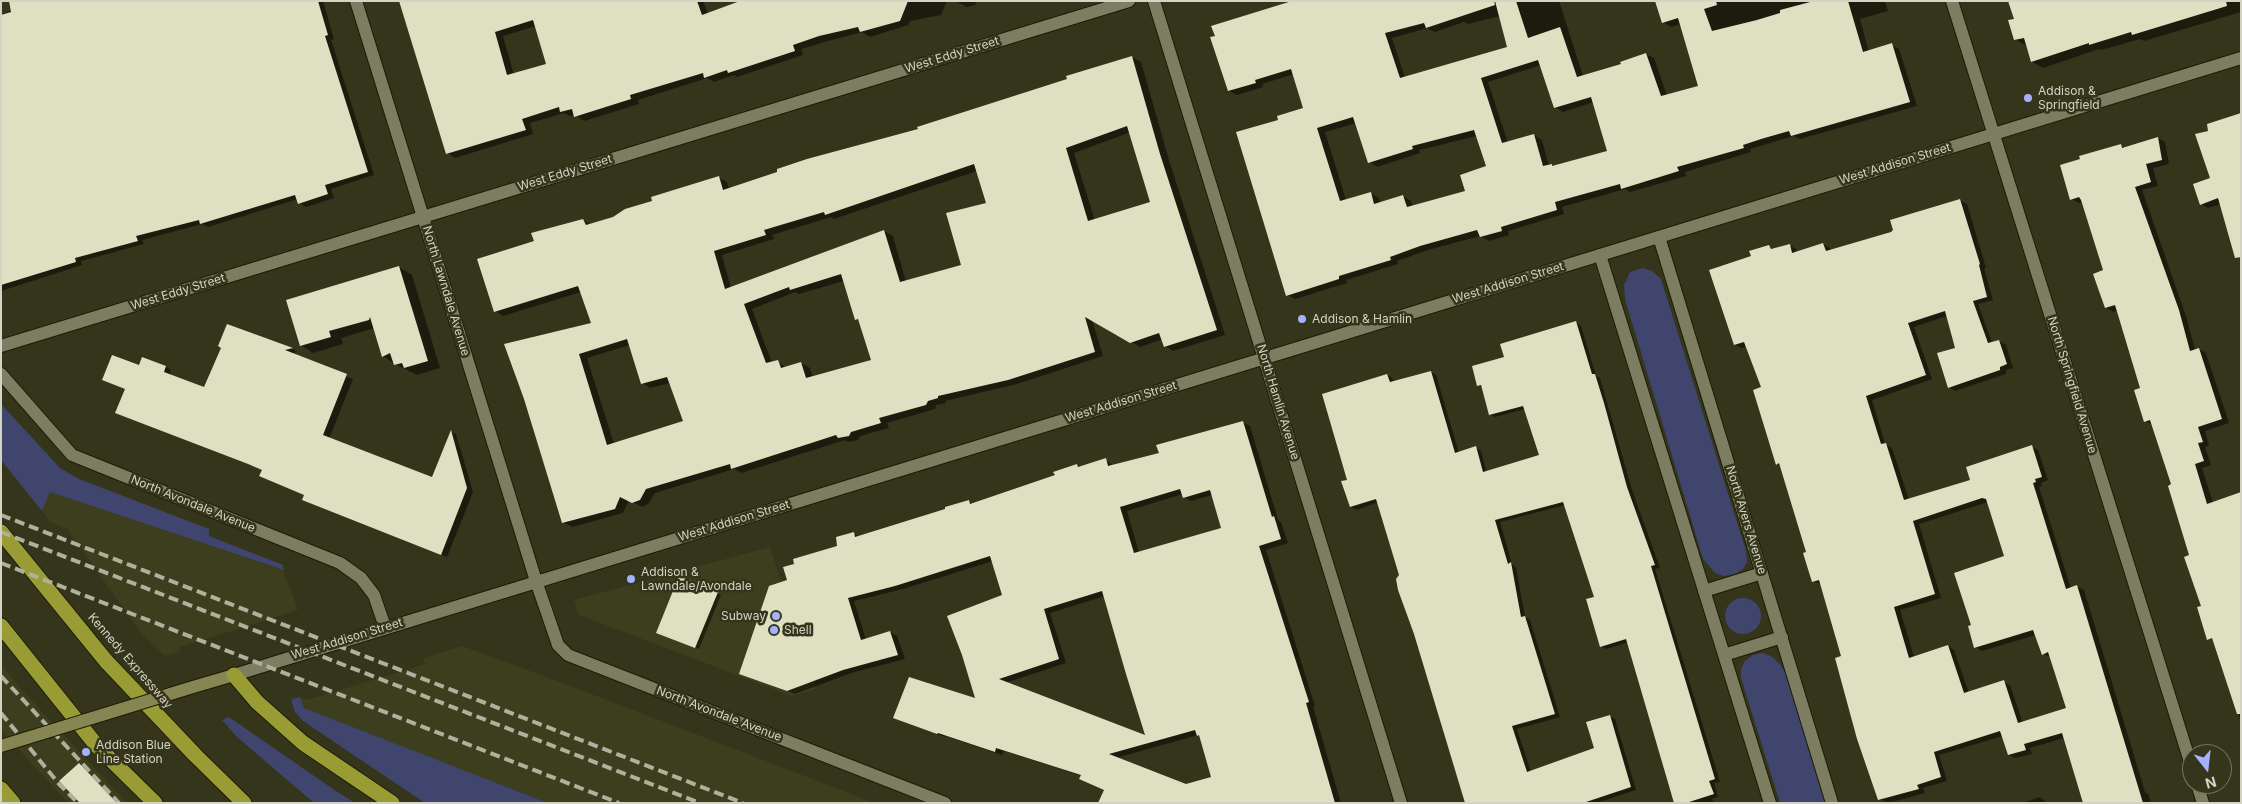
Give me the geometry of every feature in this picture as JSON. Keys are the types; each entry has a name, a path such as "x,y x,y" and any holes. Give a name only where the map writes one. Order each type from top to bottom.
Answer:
{"highway":[{"name":"Kennedy Expressway","path":"1,532 106,661 194,755 244,803"},
{"path":"1,626 97,746 155,803"},
{"path":"234,674 257,702 303,743 392,803"},
{"path":"1,789 13,803"}],"main road":[{"name":"West Addison Street","path":"1,746 234,674"}],"street":[{"name":"North Lawndale Avenue","path":"356,1 536,581"},
{"name":"West Eddy Street","path":"1,346 1129,1"},
{"name":"North Hamlin Avenue","path":"1154,1 1401,803"},
{"name":"North Springfield Avenue","path":"1952,1 2184,744"},
{"name":"West Addison Street","path":"234,674 2241,58"},
{"name":"North Avers Avenue","path":"1659,237 1832,803"},
{"path":"1600,255 1770,803"},
{"name":"North Avondale Avenue","path":"1,374 72,455 340,563 361,578 374,595 385,627"},
{"path":"1704,591 1762,573"},
{"name":"North Avondale Avenue","path":"536,581 558,645 568,655 945,803"},
{"path":"1724,655 1782,637"}],"shaded area":[{"path":"1643,268 1652,271 1661,279 1746,551 1747,562 1743,569 1735,574 1724,576 1715,573 1703,559 1625,299 1624,285 1630,272"},
{"path":"1,404 60,468 79,479 209,529 209,536 283,565 284,570 50,492 42,511 1,460"},
{"path":"50,492 283,570 298,610 180,647 180,652 165,656 141,633 67,529 50,522 42,511"},
{"path":"770,547 816,689 792,696 579,615 574,600"},
{"path":"1743,598 1750,599 1756,603 1760,609 1760,623 1756,629 1750,633 1743,634 1736,633 1730,629 1726,623 1725,616 1726,609 1730,603 1736,599"},
{"path":"462,646 875,803 548,803 303,708 300,697 307,700 425,664 423,658"},
{"path":"1762,653 1771,656 1779,663 1787,675 1825,803 1780,803 1741,678 1741,669 1745,661 1753,655"},
{"path":"1,664 22,690 127,803 68,803 1,730"},
{"path":"300,697 304,708 548,803 425,803 303,721 295,712 292,703 292,699"},
{"path":"229,717 355,803 314,803 237,737 222,720"}],"building":[{"path":"9,1 318,1 328,35 325,36 368,172 325,185 328,194 298,204 295,195 200,224 199,220 136,236 138,241 75,258 76,262 1,285 1,15 11,12"},
{"path":"399,1 697,1 702,15 740,1 908,1 900,21 860,32 858,27 819,36 793,45 795,51 728,73 727,70 704,78 703,73 630,95 631,99 574,117 572,109 560,112 559,107 522,119 526,130 446,154","holes":["533,20 546,64 507,75 495,32"]},
{"path":"1292,1 1494,1 1495,5 1426,28 1424,23 1385,33 1400,78 1507,47 1495,1 1516,1 1528,38 1560,27 1577,77 1621,64 1620,62 1646,53 1661,96 1698,86 1678,18 1662,23 1655,1 1716,1 1717,5 1704,9 1712,31 1757,20 1780,13 1780,10 1814,1 1848,1 1863,52 1892,43 1910,102 1791,136 1789,131 1761,139 1743,145 1744,148 1677,167 1679,171 1621,189 1620,184 1555,202 1557,210 1501,227 1502,231 1480,237 1477,230 1420,246 1390,257 1391,260 1339,276 1339,279 1286,296 1236,132 1278,120 1277,116 1303,108 1291,69 1255,80 1256,83 1228,91 1210,37 1215,36 1211,26","holes":["1538,60 1554,108 1591,97 1607,151 1552,166 1552,164 1543,166 1534,134 1502,143 1481,78","1353,117 1368,163 1413,149 1412,146 1474,130 1486,166 1460,175 1465,191 1407,207 1403,195 1374,204 1371,192 1340,201 1317,128"]},
{"path":"2008,1 2226,1 2227,6 2132,35 2131,32 2089,45 2089,43 2031,62 2024,38 2014,40 2008,20 2014,19"},
{"path":"1132,56 1160,154 1217,330 1164,347 1159,333 1130,343 1085,317 1095,352 1008,380 938,396 938,398 928,401 926,405 879,418 881,423 851,432 849,436 838,438 836,435 731,469 730,464 646,489 640,500 632,503 620,497 615,509 562,523 524,399 504,344 591,323 578,286 494,312 477,259 534,241 531,233 583,219 586,225 613,217 625,209 652,201 651,197 719,176 723,190 777,172 777,169 807,159 918,129 917,127 1067,79 1066,76","holes":["1127,126 1150,202 1088,221 1066,148","974,164 986,203 946,213 961,265 900,282 884,230 725,289 714,251 766,235 764,230 824,212 825,215","841,274 855,320 858,319 871,360 806,378 801,362 781,368 778,360 766,363 744,304 789,287 790,290","627,339 641,384 667,377 683,421 607,445 579,354"]},
{"path":"2241,113 2241,257 2235,258 2218,198 2200,205 2193,184 2210,178 2195,134 2208,131 2207,124"},
{"path":"2158,137 2162,160 2146,164 2151,182 2135,187 2179,310 2190,351 2199,348 2222,419 2198,427 2203,442 2198,443 2204,461 2195,464 2207,504 2241,492 2241,714 2237,714 2212,638 2207,640 2197,607 2201,606 2184,557 2189,555 2168,486 2171,484 2150,420 2144,422 2134,390 2140,388 2115,305 2105,308 2093,274 2103,270 2081,200 2079,197 2070,200 2060,165 2080,159 2079,156 2121,144 2122,148"},
{"path":"1960,199 1980,264 1987,297 1973,301 1988,343 1999,340 2007,364 2000,367 2000,370 1948,388 1937,353 1955,348 1945,311 1908,323 1926,375 1866,396 1881,444 1886,443 1904,500 1970,480 1966,467 2032,445 2042,477 2035,479 2036,482 2033,483 2066,589 2077,585 2143,803 2083,803 2062,733 2024,744 2026,750 2008,755 2000,731 1934,752 1941,777 1917,785 1919,789 1878,800 1857,739 1835,658 1841,656 1819,580 1812,582 1803,553 1806,552 1779,463 1776,465 1753,390 1761,387 1744,342 1734,345 1709,270 1751,256 1749,251 1769,245 1771,249 1790,244 1792,253 1823,243 1826,251 1891,232 1893,230 1890,220","holes":["1982,498 1986,499 2004,556 1954,573 1971,625 1968,626 1974,648 2033,630 2042,655 2048,652 2066,708 2018,723 2004,680 1964,693 1948,645 1909,658 1894,607 1935,594 1913,521"]},
{"path":"399,266 428,361 404,368 402,363 394,365 390,353 382,357 370,317 369,320 329,331 331,337 300,346 286,300"},
{"path":"1576,321 1592,374 1595,374 1604,403 1627,487 1655,565 1651,566 1715,779 1709,781 1714,794 1686,803 1674,803 1626,639 1600,647 1586,599 1594,597 1563,502 1495,520 1508,564 1511,562 1521,617 1525,616 1555,714 1512,726 1527,772 1594,748 1586,722 1610,715 1631,787 1583,803 1465,803 1414,634 1398,590 1396,579 1399,575 1376,499 1350,507 1341,481 1347,480 1322,394 1387,374 1390,382 1431,371 1455,453 1476,446 1483,472 1539,455 1523,406 1489,415 1481,385 1477,386 1472,366 1504,357 1500,344"},
{"path":"227,324 293,348 285,350 347,374 323,435 432,477 451,430 467,488 441,555 302,500 304,495 259,476 262,470 115,413 125,389 102,380 112,355 139,365 142,357 166,366 164,372 204,387 221,348 218,346"},
{"path":"1243,421 1272,517 1274,516 1281,539 1259,546 1309,702 1306,703 1335,803 1098,803 1104,790 1079,779 1081,775 996,748 995,752 893,718 909,677 975,698 962,655 947,616 1002,595 990,556 895,586 848,598 861,640 890,631 898,655 843,670 787,691 739,674 769,586 787,580 783,567 794,564 793,559 837,546 836,537 854,532 855,537 969,500 970,504 1055,475 1053,472 1077,464 1078,467 1106,458 1108,466 1159,453 1156,445","holes":["1180,489 1183,498 1210,490 1221,528 1134,553 1120,507","1102,591 1145,735 999,679 1059,659 1044,609","1195,730 1197,736 1199,735 1211,777 1186,784 1109,754"]},
{"path":"679,576 718,592 695,648 656,633"},
{"path":"79,763 117,803 80,803 59,781"}],"railway":[{"path":"1,515 743,803"},
{"path":"1,532 700,803"},
{"path":"1,563 619,803"},
{"path":"1,676 119,803"},
{"path":"1,713 59,784 78,803"}],"place":[{"name":"Addison & Springfield","path":"2028,98"},
{"name":"Addison & Hamlin","path":"1302,319"},
{"name":"Addison & Lawndale/Avondale","path":"631,579"},
{"name":"Subway","path":"776,616"},
{"name":"Shell","path":"774,630"},
{"name":"Addison Blue Line Station","path":"86,752"}]}
